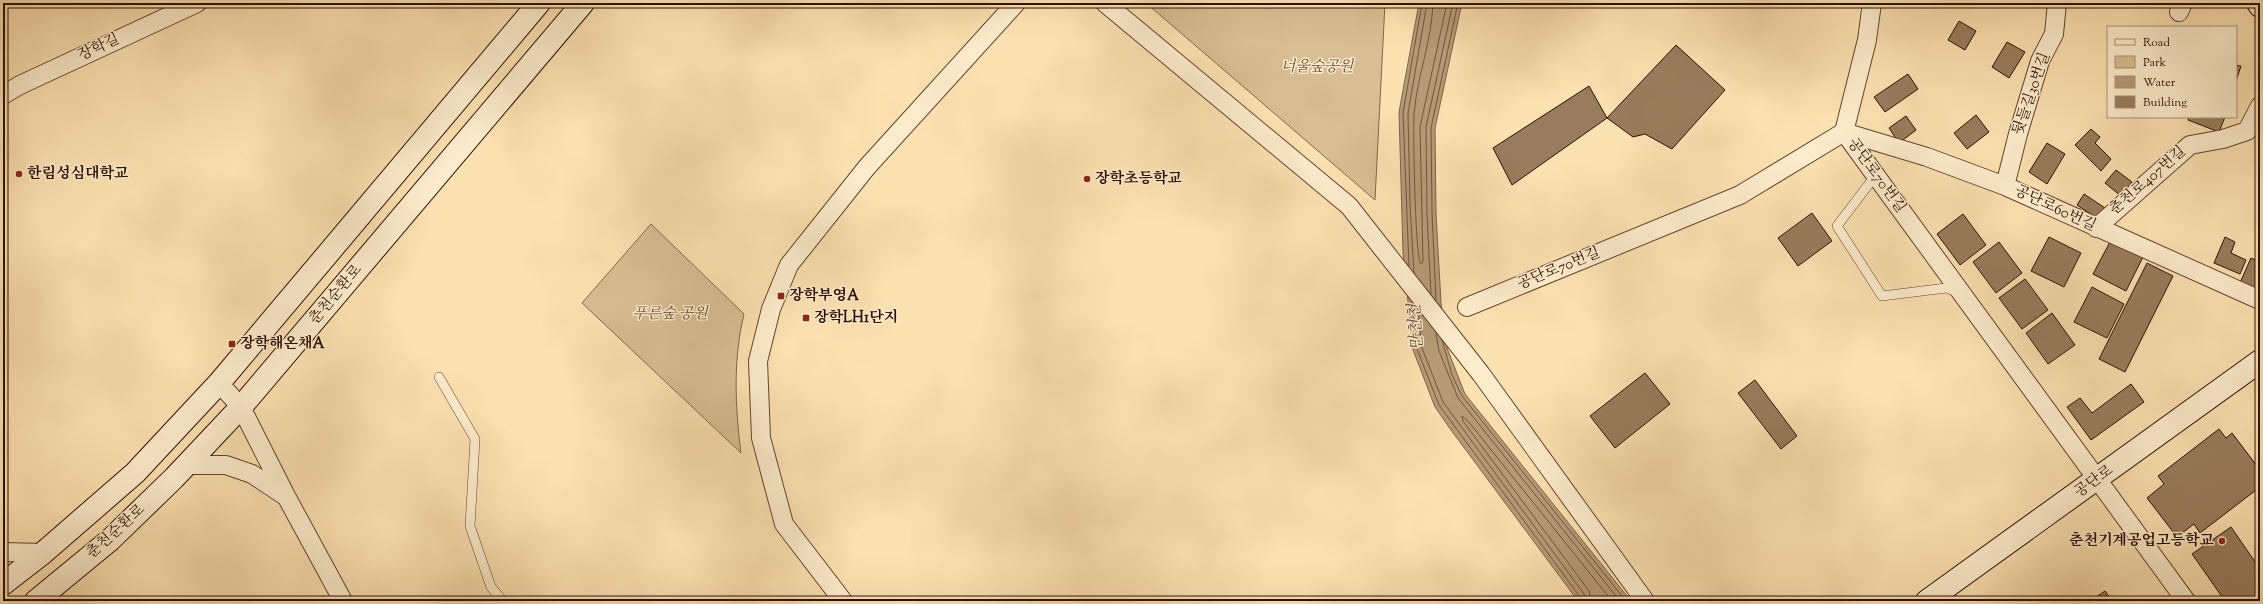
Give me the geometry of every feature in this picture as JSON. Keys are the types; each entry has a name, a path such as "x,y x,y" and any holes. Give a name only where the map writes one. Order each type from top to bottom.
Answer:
{"street":[{"name":"장학길","path":"3,95 20,85 197,3"},
{"path":"3,584 43,553 134,473 219,383 539,3"},
{"name":"춘천순환로","path":"36,601 110,540 187,465 241,407 583,3"},
{"path":"843,601 784,524 761,438 758,361 771,309 789,265 867,167 1016,3"},
{"path":"1105,3 1349,206 1481,374 1645,601"},
{"path":"1862,3 1867,40"},
{"path":"1844,132 1867,40 1872,3"},
{"name":"뒷들길30번길","path":"2005,186 2018,134 2040,62 2054,34 2057,3"},
{"name":"춘천로407번길","path":"2096,228 2190,145 2224,138 2247,131 2260,106"},
{"name":"공단로60번길","path":"1844,132 1927,157 2005,186 2096,228 2260,300"},
{"name":"공단로70번길","path":"1467,307 1740,195 1844,132 2186,601"},
{"name":"공단로","path":"1927,601 2098,480 2260,361"},
{"path":"219,383 241,407 342,601"},
{"path":"187,465 226,465 233,467 252,474 286,496"},
{"path":"3,552 43,553"}],"lane":[{"path":"1875,176 1838,226 1882,296 1946,288 1960,293"},
{"path":"440,377 475,439 470,526 491,587 503,601"}],"green space":[{"name":"너울숲공원","path":"1146,3 1385,3 1375,200"},
{"name":"푸른숲 공원","path":"651,224 744,314 738,348 736,383 737,418 741,453 582,303"}],"water":[{"name":"만천천","path":"1419,3 1462,3 1435,128 1436,213 1441,303 1447,348 1465,394 1631,601 1578,601 1435,407 1413,350 1403,253 1399,112"}],"building":[{"path":"1959,21 1976,31 1965,50 1948,40"},
{"path":"2007,42 2025,52 2009,78 1992,67"},
{"path":"1676,45 1725,90 1672,149 1645,134 1633,137 1607,118"},
{"path":"2237,65 2241,66 2237,78"},
{"path":"1908,74 1918,89 1885,112 1874,97"},
{"path":"1589,86 1607,118 1512,185 1493,148"},
{"path":"1976,115 1989,132 1967,149 1954,133"},
{"path":"1906,116 1916,130 1899,143 1889,128"},
{"path":"2189,118 2225,118 2219,132 2188,120"},
{"path":"2091,129 2100,137 2095,143 2111,159 2101,171 2075,145"},
{"path":"2047,143 2065,154 2047,184 2029,172"},
{"path":"2116,170 2132,182 2121,196 2105,183"},
{"path":"2084,194 2105,208 2098,219 2077,205"},
{"path":"1812,213 1832,241 1798,266 1778,238"},
{"path":"1963,214 1986,245 1960,265 1937,234"},
{"path":"2049,237 2081,253 2064,287 2031,271"},
{"path":"2225,237 2235,242 2231,253 2246,260 2240,274 2214,263"},
{"path":"2111,240 2143,257 2126,291 2093,274"},
{"path":"1999,242 2022,273 1996,293 1973,262"},
{"path":"2251,258 2260,262 2260,269 2258,268 2255,276 2260,278 2260,294 2239,285"},
{"path":"2147,263 2173,276 2125,372 2099,359"},
{"path":"2025,279 2048,310 2022,329 1999,298"},
{"path":"2092,287 2124,304 2107,338 2074,322"},
{"path":"2052,313 2075,345 2048,364 2026,333"},
{"path":"1645,373 1670,404 1615,448 1590,416"},
{"path":"1755,380 1797,436 1781,449 1738,393"},
{"path":"2131,384 2144,402 2091,440 2067,407 2080,398 2092,413"},
{"path":"2219,429 2226,438 2232,433 2260,470 2260,474 2256,477 2260,482 2260,487 2200,533 2194,524 2177,537 2147,498 2164,484 2158,476"},
{"path":"2231,527 2260,569 2260,601 2225,601 2192,554"},
{"path":"2105,591 2112,601 2090,601"}],"place":[{"name":"한림성심대학교","path":"19,174"},
{"name":"장학초등학교","path":"1087,179"},
{"name":"장학부영A","path":"781,296"},
{"name":"장학LH1단지","path":"806,318"},
{"name":"장학해온채A","path":"232,344"},
{"name":"춘천기계공업고등학교","path":"2222,541"}]}
